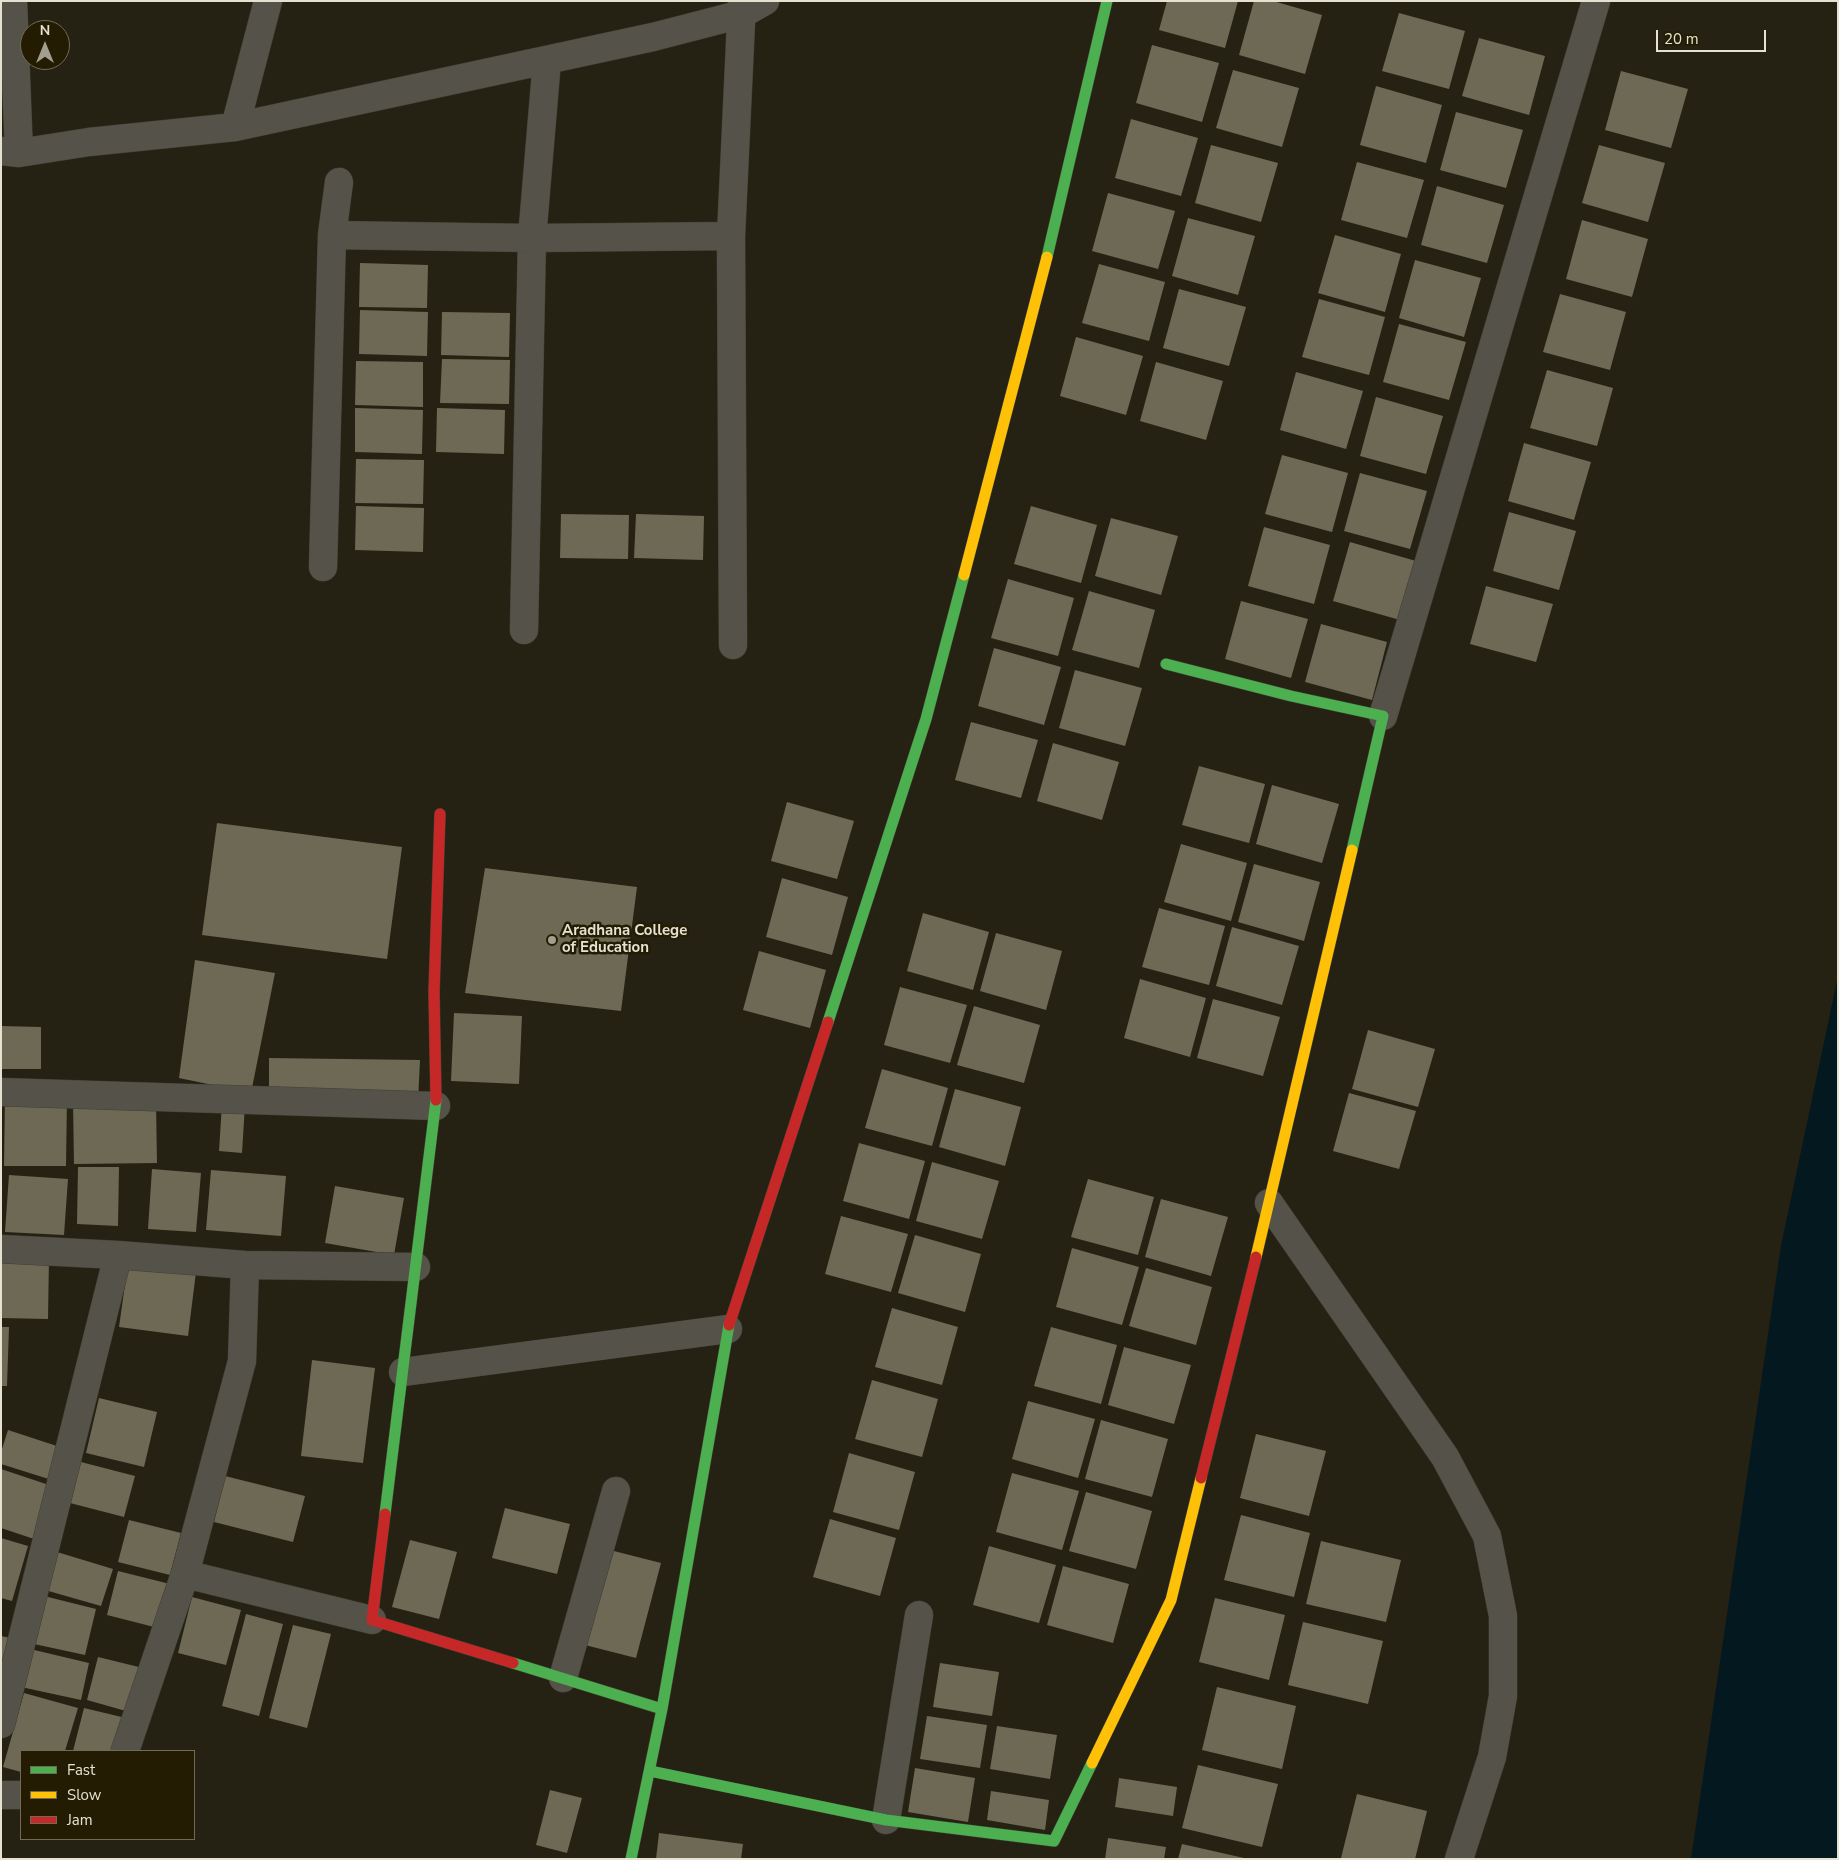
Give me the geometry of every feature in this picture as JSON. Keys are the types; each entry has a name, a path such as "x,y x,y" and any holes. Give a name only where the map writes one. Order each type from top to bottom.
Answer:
{"street":[{"path":"13,1 10,152 235,127 653,38 750,5 731,236 733,645"},
{"path":"235,127 268,1"},
{"path":"631,1859 662,1709 728,1329 926,719 1038,293 1107,1"},
{"path":"650,1772 886,1820 1054,1841 1170,1600 1269,1204 1383,716 1596,1"},
{"path":"524,630 532,238 547,60"},
{"path":"324,567 332,234 339,182"},
{"path":"332,234 532,238 731,236"},
{"path":"1166,664 1291,696 1383,716"},
{"path":"372,1620 436,1106 434,992 440,814"},
{"path":"1,1092 436,1106"},
{"path":"1269,1204 1444,1457 1487,1536 1503,1616 1503,1696 1492,1757 1459,1859"},
{"path":"1,1249 118,1255 245,1265 416,1267"},
{"path":"1,1724 118,1255"},
{"path":"125,1750 185,1574 242,1361 245,1265"},
{"path":"403,1372 728,1329"},
{"path":"563,1678 616,1490"},
{"path":"185,1574 372,1620 662,1709"},
{"path":"886,1820 919,1615"},
{"path":"1,1795 20,1795"}],"water":[{"path":"1838,976 1838,1859 1691,1859 1781,1246"}],"building":[{"path":"1167,1 1238,1 1225,48 1159,30"},
{"path":"1254,1 1273,1 1322,15 1305,74 1239,55"},
{"path":"1399,13 1465,31 1449,89 1382,71"},
{"path":"1479,38 1545,56 1529,115 1462,96"},
{"path":"1152,45 1219,63 1202,122 1136,103"},
{"path":"1233,70 1299,88 1282,147 1216,128"},
{"path":"1621,71 1688,89 1671,148 1605,130"},
{"path":"1376,86 1442,105 1426,163 1360,145"},
{"path":"1456,112 1523,130 1506,188 1440,170"},
{"path":"1131,119 1198,138 1181,196 1115,178"},
{"path":"1211,145 1278,163 1261,222 1195,203"},
{"path":"1599,145 1665,163 1648,222 1582,203"},
{"path":"1357,162 1424,180 1407,238 1341,220"},
{"path":"1437,186 1504,205 1487,263 1421,245"},
{"path":"1108,193 1175,211 1158,269 1092,251"},
{"path":"1188,218 1255,236 1238,295 1172,276"},
{"path":"1582,220 1648,239 1632,297 1566,279"},
{"path":"1335,235 1401,254 1385,312 1318,293"},
{"path":"1415,260 1481,278 1464,337 1399,318"},
{"path":"360,263 428,265 427,308 359,307"},
{"path":"1099,264 1165,282 1149,341 1082,323"},
{"path":"1179,289 1246,307 1229,366 1163,348"},
{"path":"1560,294 1626,312 1610,370 1543,352"},
{"path":"1319,299 1385,317 1369,375 1302,357"},
{"path":"360,310 428,312 427,356 359,354"},
{"path":"442,312 510,313 509,357 441,355"},
{"path":"1399,324 1466,342 1449,400 1383,382"},
{"path":"1076,337 1143,356 1126,415 1060,396"},
{"path":"442,359 510,360 509,404 440,403"},
{"path":"356,361 423,362 423,407 355,405"},
{"path":"1156,362 1223,381 1206,440 1140,421"},
{"path":"1547,370 1613,388 1597,446 1530,428"},
{"path":"1296,372 1363,391 1346,449 1280,430"},
{"path":"1376,397 1443,416 1426,474 1360,456"},
{"path":"355,408 423,410 422,454 355,452"},
{"path":"437,408 505,410 504,454 436,452"},
{"path":"1524,443 1591,462 1574,520 1508,501"},
{"path":"1282,455 1348,473 1332,532 1265,514"},
{"path":"356,459 424,460 423,504 355,503"},
{"path":"1360,473 1427,491 1410,549 1344,531"},
{"path":"356,506 424,508 423,552 355,550"},
{"path":"1031,506 1097,525 1081,583 1014,564"},
{"path":"1509,512 1576,531 1559,590 1493,571"},
{"path":"561,514 629,515 628,559 560,558"},
{"path":"636,514 704,516 703,560 634,558"},
{"path":"1111,518 1178,536 1161,595 1095,576"},
{"path":"1264,527 1330,545 1314,604 1248,586"},
{"path":"1350,542 1416,561 1400,620 1333,601"},
{"path":"1008,579 1074,598 1058,656 991,638"},
{"path":"1486,586 1553,604 1536,662 1470,644"},
{"path":"1089,591 1155,610 1139,668 1072,650"},
{"path":"1241,601 1308,619 1291,678 1225,659"},
{"path":"1321,624 1387,642 1372,700 1305,682"},
{"path":"994,648 1061,667 1044,725 978,706"},
{"path":"1075,670 1142,688 1125,746 1059,728"},
{"path":"971,722 1038,740 1021,798 955,780"},
{"path":"1053,743 1119,762 1102,820 1037,801"},
{"path":"1199,766 1265,784 1249,843 1182,825"},
{"path":"1272,785 1339,804 1322,863 1256,844"},
{"path":"787,802 854,821 837,879 771,861"},
{"path":"217,823 402,847 387,959 202,935"},
{"path":"1181,844 1247,863 1231,921 1164,902"},
{"path":"1254,864 1320,882 1304,941 1238,922"},
{"name":"Aradhana College of Education","path":"485,868 637,887 621,1011 465,993"},
{"path":"782,878 848,897 832,955 766,937"},
{"path":"1159,908 1225,926 1209,985 1142,967"},
{"path":"923,913 989,932 973,990 907,971"},
{"path":"1232,927 1299,946 1282,1005 1216,986"},
{"path":"996,933 1062,951 1046,1010 980,991"},
{"path":"759,951 826,970 810,1028 743,1010"},
{"path":"195,960 275,973 251,1093 179,1078"},
{"path":"1140,979 1206,998 1190,1057 1124,1038"},
{"path":"900,987 967,1005 950,1063 884,1045"},
{"path":"1213,999 1280,1017 1263,1076 1197,1058"},
{"path":"974,1006 1040,1025 1024,1083 957,1065"},
{"path":"454,1013 522,1016 519,1084 451,1081"},
{"path":"1,1026 41,1027 41,1069 1,1069"},
{"path":"1368,1030 1435,1049 1418,1107 1352,1089"},
{"path":"269,1058 420,1060 418,1101 269,1096"},
{"path":"882,1069 948,1088 932,1146 865,1128"},
{"path":"955,1089 1021,1107 1005,1166 939,1147"},
{"path":"1349,1093 1416,1111 1399,1169 1333,1151"},
{"path":"5,1095 67,1096 66,1166 4,1166"},
{"path":"156,1101 157,1163 74,1164 73,1102"},
{"path":"222,1104 245,1105 242,1153 219,1151"},
{"path":"859,1143 925,1161 909,1219 843,1201"},
{"path":"932,1162 999,1181 982,1239 916,1221"},
{"path":"78,1167 119,1167 118,1226 77,1224"},
{"path":"152,1169 201,1173 196,1232 148,1229"},
{"path":"211,1170 286,1176 281,1236 206,1230"},
{"path":"9,1175 68,1179 64,1235 5,1232"},
{"path":"1088,1179 1154,1197 1138,1255 1071,1237"},
{"path":"335,1186 404,1198 394,1255 325,1243"},
{"path":"1161,1199 1228,1217 1211,1276 1145,1257"},
{"path":"841,1216 908,1234 891,1292 825,1274"},
{"path":"915,1235 981,1254 965,1312 898,1293"},
{"path":"1072,1248 1139,1267 1122,1325 1056,1307"},
{"path":"1,1256 49,1257 48,1319 1,1318"},
{"path":"128,1263 196,1272 188,1336 119,1327"},
{"path":"1146,1268 1212,1287 1196,1345 1129,1326"},
{"path":"892,1308 958,1327 942,1385 875,1367"},
{"path":"1,1327 9,1327 7,1386 1,1386"},
{"path":"1051,1327 1117,1345 1101,1404 1034,1386"},
{"path":"1124,1347 1191,1365 1174,1424 1108,1405"},
{"path":"312,1360 375,1368 363,1463 301,1456"},
{"path":"872,1380 938,1399 922,1457 855,1439"},
{"path":"99,1398 157,1412 144,1467 86,1453"},
{"path":"1028,1401 1095,1419 1078,1478 1012,1459"},
{"path":"1101,1420 1168,1439 1152,1497 1085,1479"},
{"path":"8,1430 66,1449 55,1481 1,1464 1,1452"},
{"path":"1256,1434 1326,1451 1309,1516 1240,1498"},
{"path":"849,1453 915,1472 899,1530 833,1512"},
{"path":"81,1462 135,1476 124,1517 70,1503"},
{"path":"1,1469 55,1487 37,1540 1,1528"},
{"path":"1012,1473 1079,1491 1062,1550 996,1532"},
{"path":"225,1476 305,1496 293,1542 214,1522"},
{"path":"1086,1492 1152,1511 1136,1569 1069,1551"},
{"path":"505,1508 570,1524 557,1574 492,1558"},
{"path":"1241,1515 1310,1533 1294,1597 1224,1580"},
{"path":"830,1519 896,1538 880,1596 813,1577"},
{"path":"129,1520 181,1533 170,1575 118,1562"},
{"path":"1,1538 28,1546 12,1601 1,1598"},
{"path":"410,1540 457,1552 439,1619 392,1607"},
{"path":"1321,1541 1401,1560 1386,1622 1306,1604"},
{"path":"989,1546 1056,1565 1039,1623 973,1605"},
{"path":"606,1549 661,1563 636,1658 581,1644"},
{"path":"57,1552 113,1569 101,1606 45,1590"},
{"path":"1063,1566 1129,1584 1113,1643 1047,1625"},
{"path":"118,1571 174,1585 162,1629 107,1615"},
{"path":"44,1596 96,1609 85,1655 34,1644"},
{"path":"192,1597 241,1610 226,1665 178,1653"},
{"path":"1215,1598 1285,1615 1269,1680 1199,1662"},
{"path":"246,1614 283,1624 259,1716 222,1706"},
{"path":"1303,1622 1383,1641 1368,1704 1288,1685"},
{"path":"293,1625 331,1634 307,1728 269,1718"},
{"path":"1,1636 11,1638 1,1675"},
{"path":"30,1649 89,1663 81,1700 21,1687"},
{"path":"98,1657 151,1670 140,1715 87,1700"},
{"path":"940,1663 999,1672 992,1716 933,1707"},
{"path":"1217,1687 1296,1706 1282,1769 1202,1750"},
{"path":"24,1693 78,1708 65,1750 20,1750 20,1772 3,1767"},
{"path":"84,1708 130,1719 122,1750 73,1750"},
{"path":"927,1716 987,1725 980,1768 920,1759"},
{"path":"997,1726 1057,1735 1050,1779 990,1769"},
{"path":"1198,1765 1278,1784 1262,1847 1182,1828"},
{"path":"915,1768 975,1778 968,1822 908,1812"},
{"path":"1119,1778 1177,1787 1173,1816 1115,1807"},
{"path":"550,1790 582,1798 567,1853 536,1845"},
{"path":"991,1791 1049,1800 1045,1830 987,1820"},
{"path":"1357,1794 1427,1811 1415,1859 1341,1858"},
{"path":"659,1833 743,1844 741,1859 656,1859"},
{"path":"1108,1838 1166,1847 1164,1859 1105,1859"},
{"path":"1182,1844 1244,1858 1178,1859"}],"traffic: fast":[{"path":"1047,257 1107,1"},
{"path":"828,1022 926,719 964,575"},
{"path":"1166,664 1291,696 1383,716 1352,850"},
{"path":"385,1514 436,1100"},
{"path":"662,1709 729,1325"},
{"path":"513,1663 662,1709 631,1859"},
{"path":"650,1771 886,1820 1054,1841 1092,1763"}],"traffic: slow":[{"path":"964,575 1047,257"},
{"path":"1256,1257 1352,850"},
{"path":"1092,1763 1171,1600 1201,1478"}],"traffic: jam":[{"path":"436,1100 434,992 440,814"},
{"path":"729,1325 828,1022"},
{"path":"1201,1478 1256,1257"},
{"path":"385,1514 372,1620 513,1663"}],"place":[{"name":"Aradhana College of Education","path":"552,940"}]}
